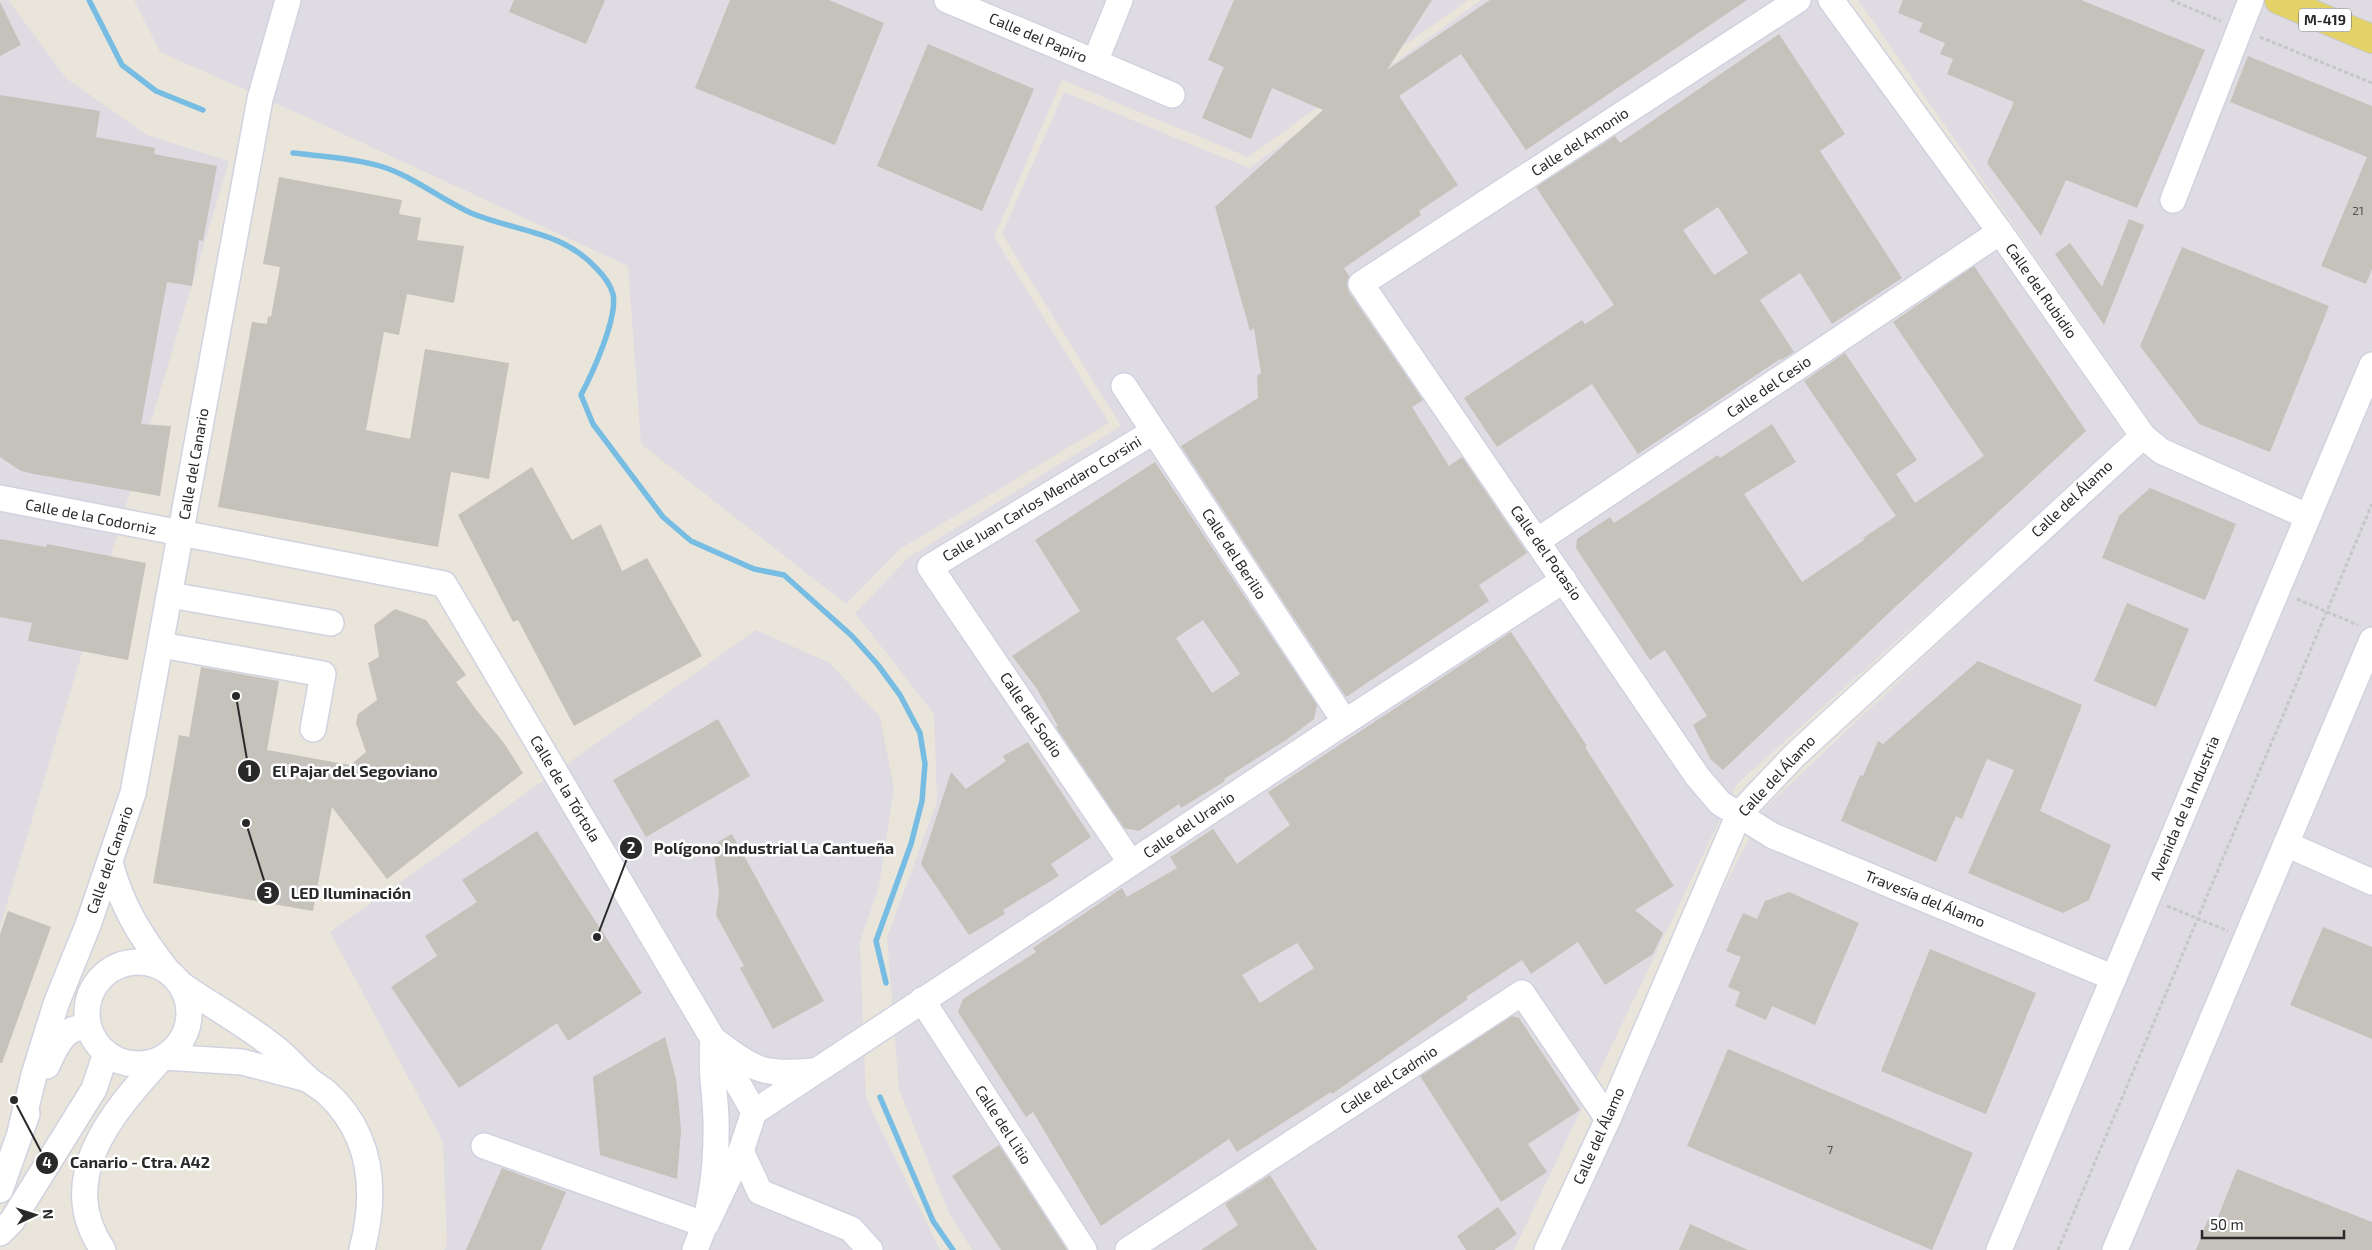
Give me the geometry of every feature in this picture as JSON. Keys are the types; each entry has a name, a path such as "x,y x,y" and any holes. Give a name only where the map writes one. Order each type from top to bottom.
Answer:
{"main road":[{"name":"M-419","path":"2278,0 2372,40"}],"street":[{"name":"Calle del Canario","path":"0,1190 21,1128 50,1022 88,925 133,793 182,534 260,99 288,0"},
{"name":"Calle del Papiro","path":"946,0 1095,62 1120,0"},
{"name":"Calle del Amonio","path":"1361,284 1798,0"},
{"name":"Calle del Rubidio","path":"1831,0 2000,232 2143,436 2161,451 2306,516"},
{"path":"2174,200 2251,0"},
{"path":"1095,62 1172,95"},
{"name":"Calle del Cesio","path":"1537,541 2000,232"},
{"name":"Calle del Potasio","path":"1361,284 1697,776 1720,803 1739,814"},
{"name":"Avenida de la Industria","path":"1999,1250 2148,898 2306,516 2372,365"},
{"name":"Calle del Berilio","path":"1124,386 1345,722"},
{"name":"Calle Juan Carlos Mendaro Corsini","path":"930,567 1153,432"},
{"name":"Calle del Álamo","path":"1547,1250 1608,1119 1739,814 1795,754 2143,436"},
{"name":"Calle de la Codorniz","path":"0,498 182,534"},
{"name":"Calle de la Tórtola","path":"182,534 444,584 713,1039 754,1112"},
{"name":"Calle del Sodio","path":"930,567 1131,863"},
{"name":"Calle del Uranio","path":"754,1112 815,1070 1564,580"},
{"path":"170,595 331,623"},
{"path":"2115,1250 2286,844 2367,634"},
{"path":"161,646 323,674 313,729"},
{"name":"Travesía del Álamo","path":"1739,814 1773,836 2114,978"},
{"path":"2286,844 2372,882"},
{"path":"103,1250 94,1236 85,1203 88,1167 100,1135 120,1105 162,1058 176,1047 185,1033 189,1017 188,1000 174,977 143,940 130,918 118,892 110,863"},
{"name":"Calle del Canario","path":"21,1128 57,1045 69,1032 83,1027 87,1016 76,986 75,970 88,925"},
{"path":"308,1080 242,1062 162,1058 146,1064 132,1064 118,1060 106,1053 96,1043 87,1016 94,986 105,973 119,964 135,961 151,963 275,1047 308,1080 325,1092 346,1114 363,1147 370,1171 371,1199 368,1226 362,1250"},
{"name":"Calle del Cadmio","path":"1128,1250 1522,993 1608,1119"},
{"name":"Calle del Litio","path":"922,1000 1084,1250"},
{"path":"50,1022 87,1016"},
{"path":"713,1039 737,1057 760,1070 784,1074 815,1070"},
{"path":"706,1226 715,1172 716,1118 710,1064 713,1039"},
{"path":"0,1233 12,1221 94,1088 106,1053"},
{"path":"696,1250 741,1151 754,1112"},
{"path":"484,1146 706,1226"},
{"path":"741,1151 760,1192 851,1229 870,1250"}],"path":[{"path":"2171,0 2372,83"},
{"path":"2058,1250 2372,504"},
{"path":"2276,590 2327,612 2367,634"},
{"path":"2148,898 2245,938"}],"shaded area":[{"path":"0,0 8,0 66,78 147,135 229,161 0,927"},
{"path":"134,0 1468,0 1248,157 1062,80 994,237 1109,423 900,549 846,604 641,444 628,266 302,115 160,52"},
{"path":"1481,0 1828,0 2127,434 1737,784 1514,1250 972,1250 949,1213 899,1090 887,937 937,802 934,714 855,613 909,557 1121,426 1002,234 1064,92 1249,168"},
{"path":"1858,0 2372,0 2372,1250 1538,1250 1764,809 2159,435"},
{"path":"756,630 830,663 880,717 894,788 879,887 860,942 866,1098 940,1250 444,1250 447,1244 443,1142 330,932"}],"building":[{"path":"514,0 605,0 586,44 509,12"},
{"path":"730,0 829,0 884,23 835,145 695,88"},
{"path":"1234,0 1432,0 1387,70 1490,0 1747,0 1526,150 1461,54 1399,96 1458,185 1419,211 1421,215 1344,268 1349,276 1347,285 1349,292 1423,400 1412,407 1449,466 1462,457 1527,553 1479,585 1489,601 1346,697 1181,446 1258,398 1257,376 1261,373 1254,328 1250,331 1215,207 1323,110 1272,88 1251,139 1202,118 1224,67 1208,60"},
{"path":"1903,0 2081,0 2205,50 2137,208 2066,180 2041,236 1987,163 2014,102 1947,74 1953,59 1940,54 1945,43 1919,32 1923,23 1898,13"},
{"path":"0,2 21,45 0,56"},
{"path":"1779,34 1845,134 1820,151 1902,278 1832,324 1800,273 1760,300 1794,352 1780,359 1638,454 1592,384 1497,447 1464,398 1582,320 1585,324 1614,305 1536,187 1615,136 1620,143","holes":["1718,207 1748,253 1714,275 1683,230"]},
{"path":"928,44 1034,89 982,211 877,166"},
{"path":"2248,56 2372,106 2372,269 2366,284 2321,266 2367,157 2230,102"},
{"path":"0,95 100,111 96,137 155,148 154,154 217,166 203,241 199,240 192,286 167,282 141,424 171,426 160,496 21,471 0,457"},
{"path":"279,177 402,200 399,214 421,218 417,240 464,246 454,303 407,294 399,335 384,332 366,430 410,439 425,349 509,363 489,479 451,472 438,547 218,507 252,322 267,324 268,316 271,317 280,267 263,264"},
{"path":"2129,219 2144,225 2104,325 2055,254 2070,243 2102,287"},
{"path":"2182,247 2329,306 2270,452 2199,424 2140,346"},
{"path":"1974,266 2086,431 1893,609 1723,770 1711,760 1693,725 1707,716 1665,650 1650,660 1576,548 1577,539 1610,517 1614,523 1718,455 1720,458 1772,424 1796,462 1744,494 1802,582 1864,540 1863,538 1896,516 1804,381 1845,353 1917,460 1896,474 1915,503 1984,456 1893,322"},
{"path":"1155,462 1317,705 1314,719 1286,740 1224,779 1225,781 1181,808 1179,804 1139,831 1124,828 1056,727 1058,726 1037,689 1012,656 1080,611 1035,540","holes":["1203,620 1240,674 1212,693 1176,638"]},
{"path":"532,467 572,540 601,524 622,571 647,558 702,656 574,726 518,620 513,622 458,515"},
{"path":"2150,488 2236,524 2205,600 2102,558 2119,516"},
{"path":"0,539 46,547 47,544 146,563 128,660 28,641 32,623 0,617"},
{"path":"2127,603 2189,629 2156,707 2094,681"},
{"path":"395,609 426,620 466,675 456,682 504,743 523,773 387,879 332,807 313,911 153,883 179,735 189,737 201,667 279,681 267,750 350,765 366,752 356,723 358,714 377,700 368,663 379,657 374,625"},
{"path":"1511,632 1587,746 1585,747 1674,886 1635,910 1663,933 1653,954 1605,985 1578,942 1531,974 1522,960 1466,997 1468,999 1332,1094 1331,1092 1237,1152 1229,1139 1101,1226 1033,1112 1026,1117 958,1012 963,999 1036,952 1033,948 1122,888 1127,897 1177,868 1170,857 1213,829 1237,864 1290,825 1268,792","holes":["1297,943 1314,968 1260,1003 1242,975"]},
{"path":"1978,661 2082,705 2040,811 2111,845 2089,900 2063,913 1968,873 2014,770 1987,759 1962,819 1956,816 1936,862 1841,821 1860,775 1863,776 1878,741 1883,744"},
{"path":"718,719 750,776 646,837 613,780"},
{"path":"1028,742 1091,837 1051,864 1059,876 1003,910 1005,914 969,935 921,864 951,772 966,789 1006,761 1003,756"},
{"path":"537,831 642,993 568,1041 557,1023 459,1088 391,987 437,956 425,936 477,902 462,880"},
{"path":"732,834 824,1001 773,1029 740,968 744,966 716,915 719,893 713,845"},
{"path":"1789,892 1859,923 1815,1025 1772,1006 1766,1020 1735,1006 1740,992 1728,987 1741,957 1726,951 1743,913 1757,919 1765,901"},
{"path":"8,911 51,927 2,1063 0,1063 0,934"},
{"path":"2323,927 2372,947 2372,1039 2290,1005"},
{"path":"1930,949 2036,993 1986,1114 1881,1071"},
{"path":"1512,1016 1519,1018 1580,1110 1528,1144 1547,1172 1501,1202 1420,1076"},
{"path":"665,1037 676,1079 679,1106 681,1132 677,1179 600,1155 593,1077"},
{"path":"1728,1049 1973,1153 1932,1250 1687,1146"},
{"path":"999,1145 1067,1250 1001,1250 952,1176"},
{"path":"502,1168 566,1192 541,1250 466,1250"},
{"path":"2237,1169 2372,1222 2372,1250 2196,1250 2208,1219 2216,1222"},
{"path":"1270,1175 1317,1250 1201,1250 1238,1225 1225,1204"},
{"path":"1498,1207 1517,1234 1494,1250 1466,1250 1457,1236"},
{"path":"1690,1224 1748,1250 1679,1250"}],"waterway":[{"path":"89,0 122,65 156,91 203,110"},
{"path":"293,153 360,161 392,170 471,213 538,233 569,246 583,256 604,277 613,294 612,317 603,346 581,395 593,424 663,517 691,541 754,569 784,575 852,636 878,665 900,695 920,733 925,764 922,801 911,844 876,941 886,983"},
{"path":"880,1097 933,1221 953,1250"}],"place":[{"name":"El Pajar del Segoviano","path":"236,696"},
{"name":"LED Iluminación","path":"246,823"},
{"name":"Polígono Industrial La Cantueña","path":"597,937"},
{"name":"Canario - Ctra. A42","path":"14,1100"}]}
